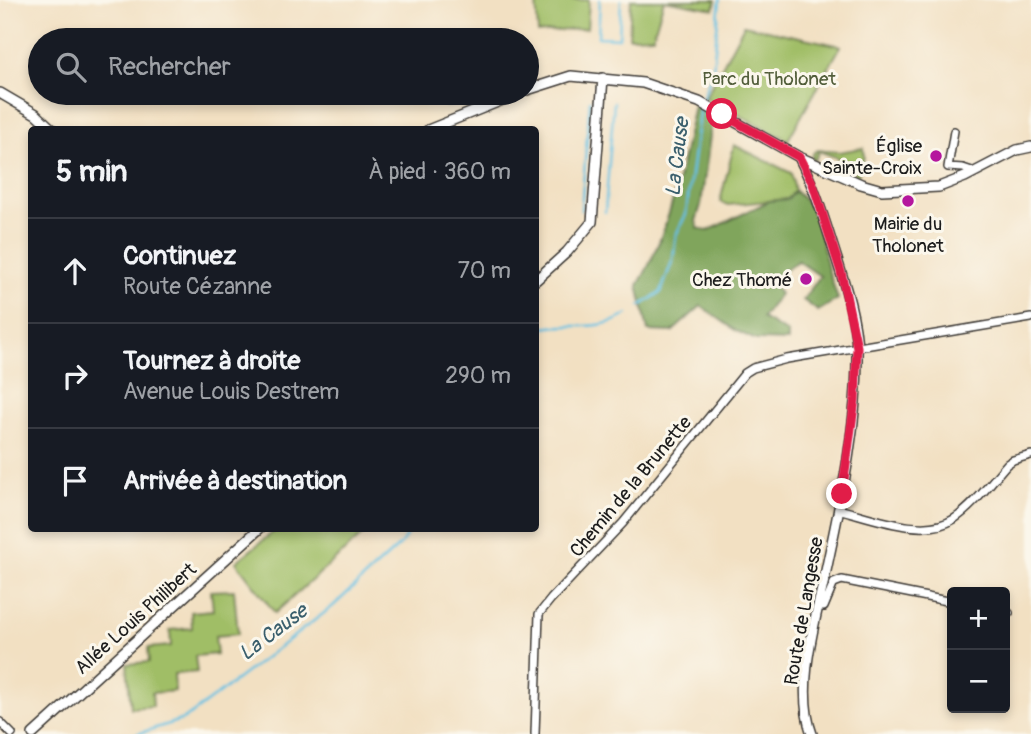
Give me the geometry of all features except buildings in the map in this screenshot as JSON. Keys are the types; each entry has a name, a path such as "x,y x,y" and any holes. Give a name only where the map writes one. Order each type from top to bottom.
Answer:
{"street":[{"path":"539,86 570,76 643,83 699,102 799,157 861,184 882,190 939,187 1017,150 1031,147"},
{"path":"539,277 575,244 592,222 603,78"},
{"path":"0,93 36,114 49,126"},
{"path":"438,126 490,105"},
{"path":"954,131 948,167 975,172"},
{"name":"Route de Langesse","path":"799,157 813,184 841,272 857,347 855,399 842,494 811,642 805,693 812,734"},
{"name":"Chemin de la Brunette","path":"536,734 540,614 622,523 745,373 753,368 787,359 1031,318"},
{"path":"838,509 920,528 940,527 963,513 1007,464 1031,455"},
{"name":"Allée Louis Philibert","path":"33,734 256,532"},
{"path":"819,607 824,607 834,583 842,580 947,601"},
{"path":"0,722 12,734"}],"green space":[{"path":"536,0 589,0 587,28 539,33"},
{"path":"631,0 664,0 653,36 629,37"},
{"path":"664,0 716,0 714,9"},
{"name":"Parc du Tholonet","path":"744,25 841,46 788,140 705,98"},
{"path":"694,105 713,113 701,205 696,221 698,228 708,231 769,201 788,199 795,191 814,209 838,299 818,311 803,300 820,276 798,261 770,280 780,294 762,318 788,333 788,341 756,340 736,331 701,306 672,332 648,331 638,285 667,220"},
{"path":"734,145 791,173 795,191 788,199 728,205 720,202"},
{"path":"863,148 864,157 857,178 852,177 856,169 854,164 819,151 815,160 811,158 818,150 839,152"},
{"path":"273,532 366,532 275,613 236,562"},
{"path":"234,590 238,634 215,636 217,654 195,656 197,672 174,674 175,691 152,693 153,706 131,708 127,664 149,662 148,648 171,646 170,630 192,628 191,612 213,610 211,591"}],"waterway":[{"path":"600,0 598,37 619,38 621,0"},
{"name":"La Cause","path":"702,100 713,69 720,0"},
{"path":"581,210 590,100"},
{"path":"605,212 614,102"},
{"name":"La Cause","path":"640,306 661,292 673,259 676,235 686,214 700,106"},
{"name":"La Cause","path":"539,329 604,324 628,314"},
{"name":"La Cause","path":"137,734 184,719 197,710 332,607 401,544 407,532"}],"place":[{"name":"Église Sainte-Croix","path":"936,156"},
{"name":"Mairie du Tholonet","path":"908,201"},
{"name":"Chez Thomé","path":"806,279"}],"route":[{"path":"722,114 799,157 813,184 841,272 857,347 855,399 842,494"}]}
